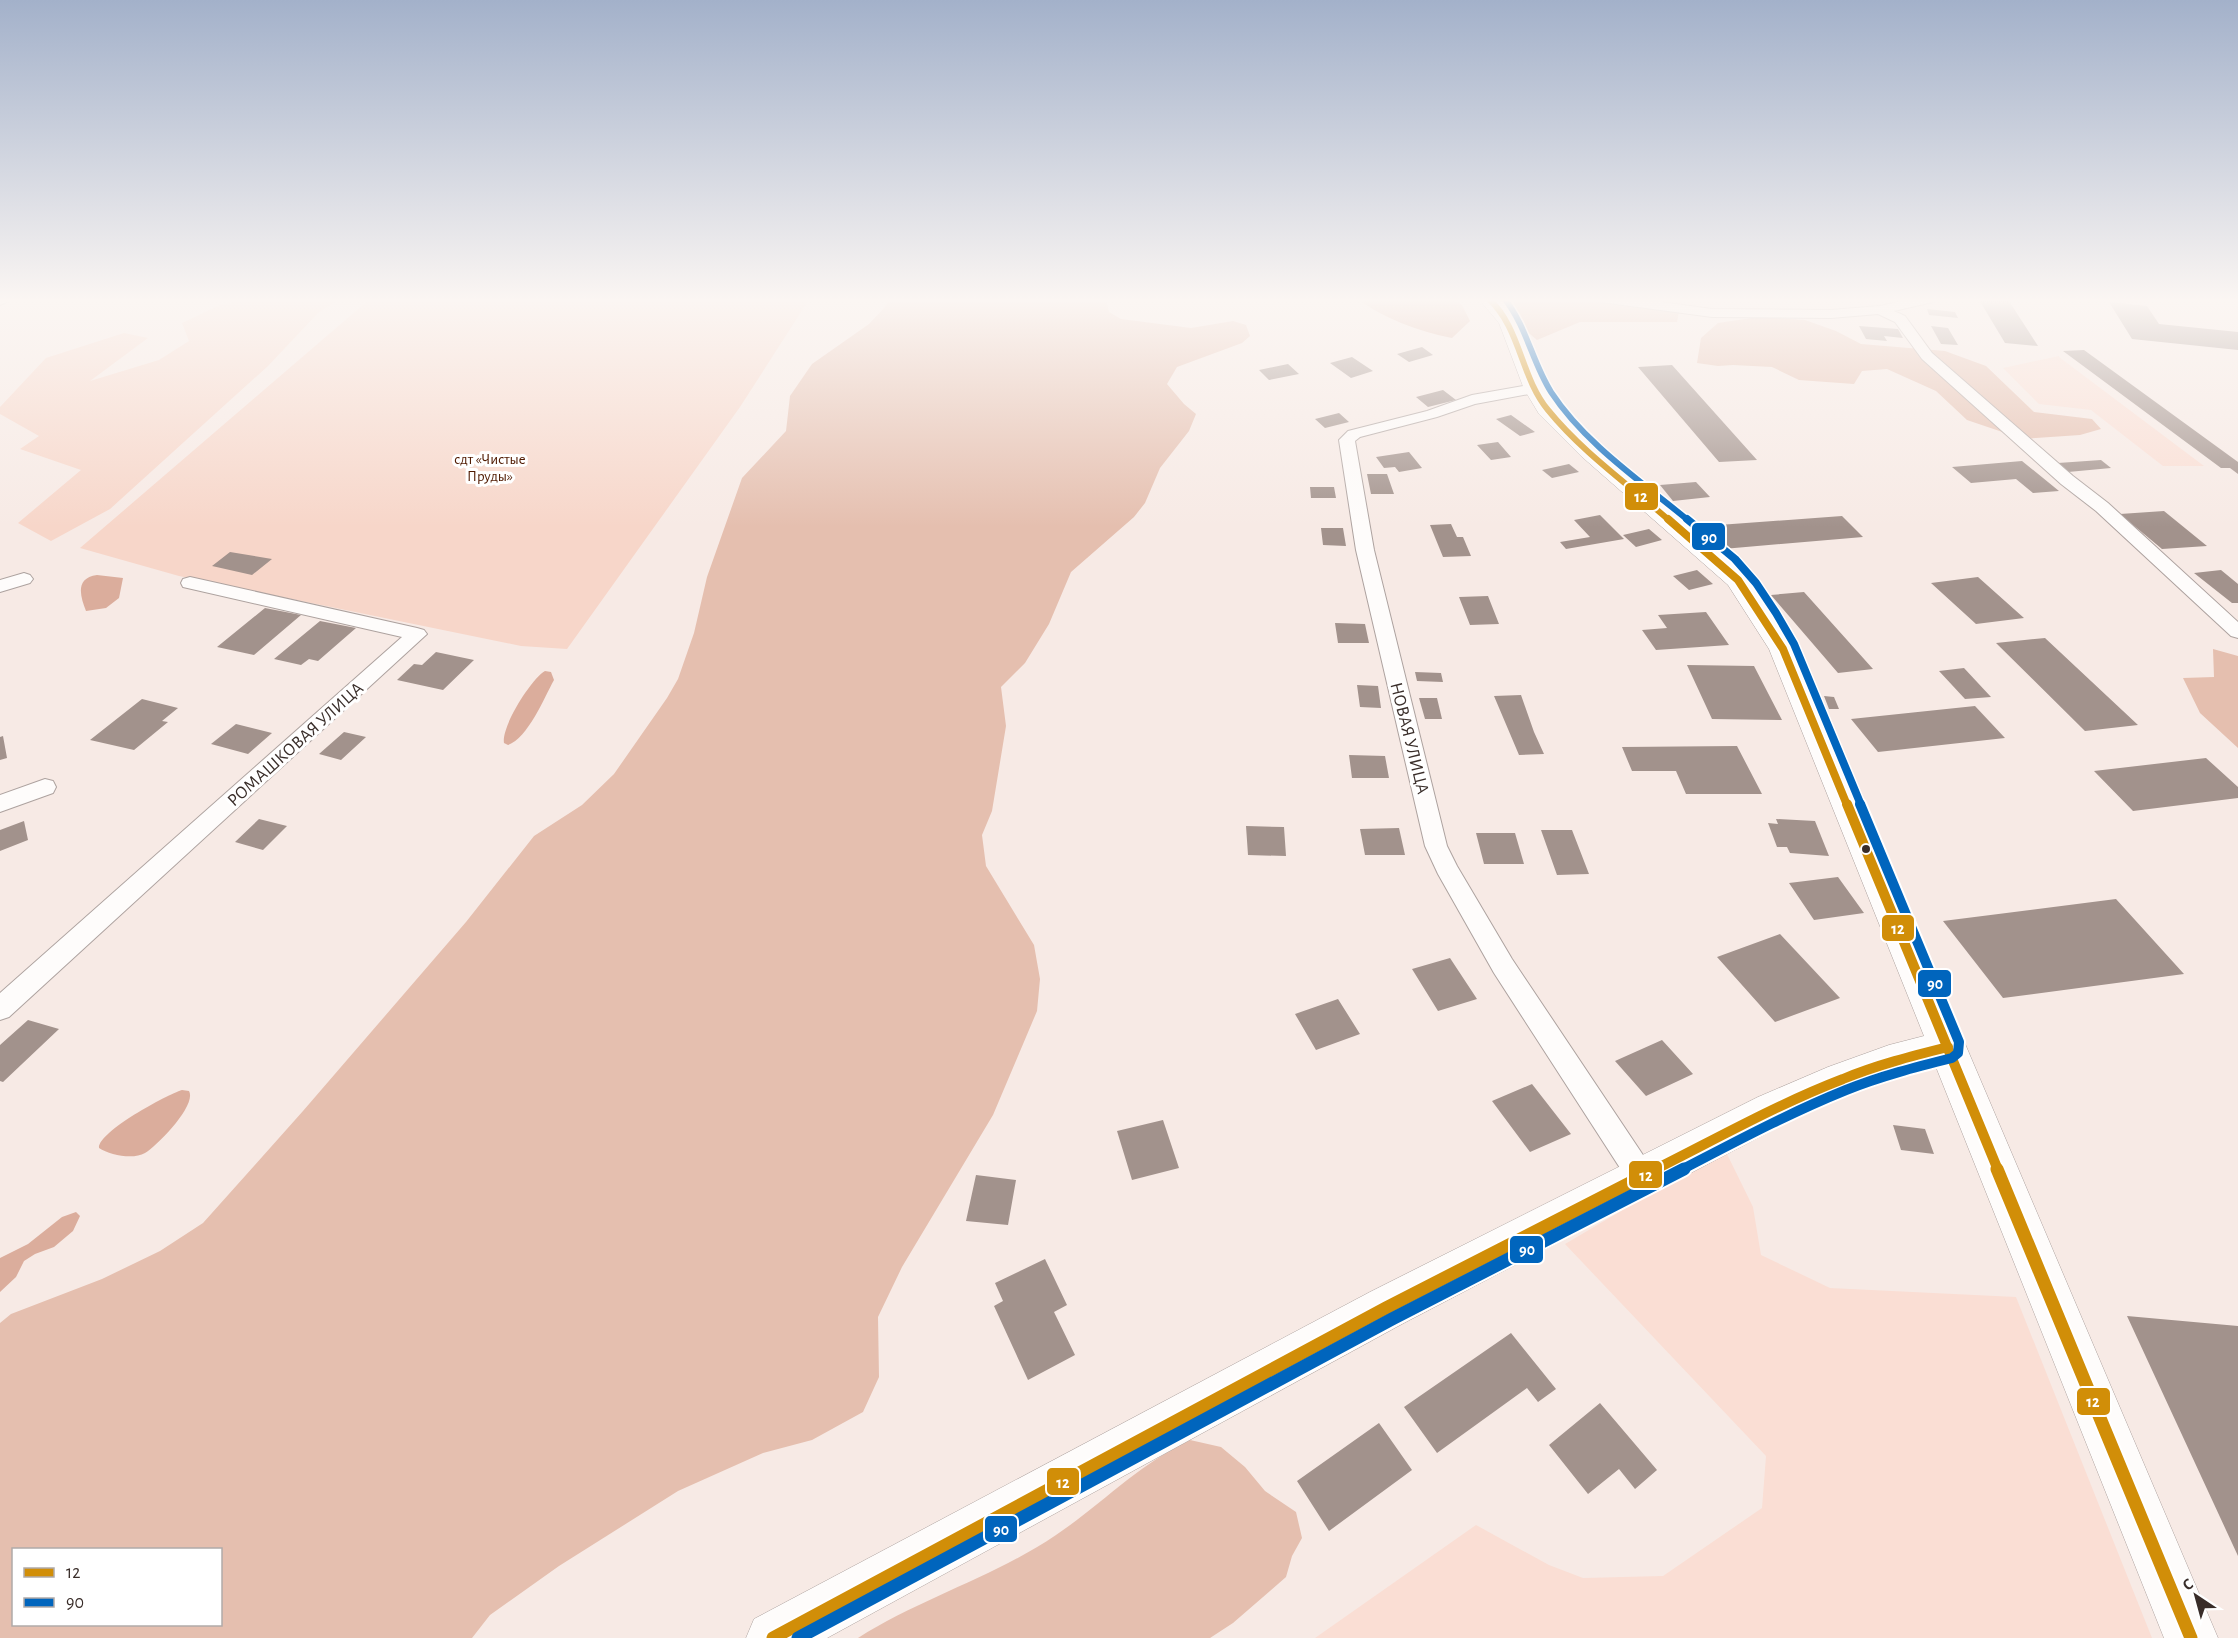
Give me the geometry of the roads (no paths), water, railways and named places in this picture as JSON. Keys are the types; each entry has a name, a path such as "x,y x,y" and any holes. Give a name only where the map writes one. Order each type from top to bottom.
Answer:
{"main road":[{"path":"1529,374 1547,409 1588,451 1738,580 1764,616 1783,649 2191,1638"},
{"path":"773,1638 1386,1308 1772,1110 1842,1079 1889,1062 1948,1047"}],"street":[{"path":"1949,374 2067,480 2102,507 2238,632"},
{"name":"НОВАЯ УЛИЦА","path":"1535,389 1472,400 1432,414 1354,434 1347,440 1365,550 1436,846 1446,868 1503,966 1641,1176"},
{"path":"0,586 24,579"},
{"name":"РОМАШКОВАЯ УЛИЦА","path":"0,1009 417,634 190,584"},
{"path":"0,804 45,787"}],"park label":[{"name":"сдт «Чистые Пруды»","path":"490,468"}]}
